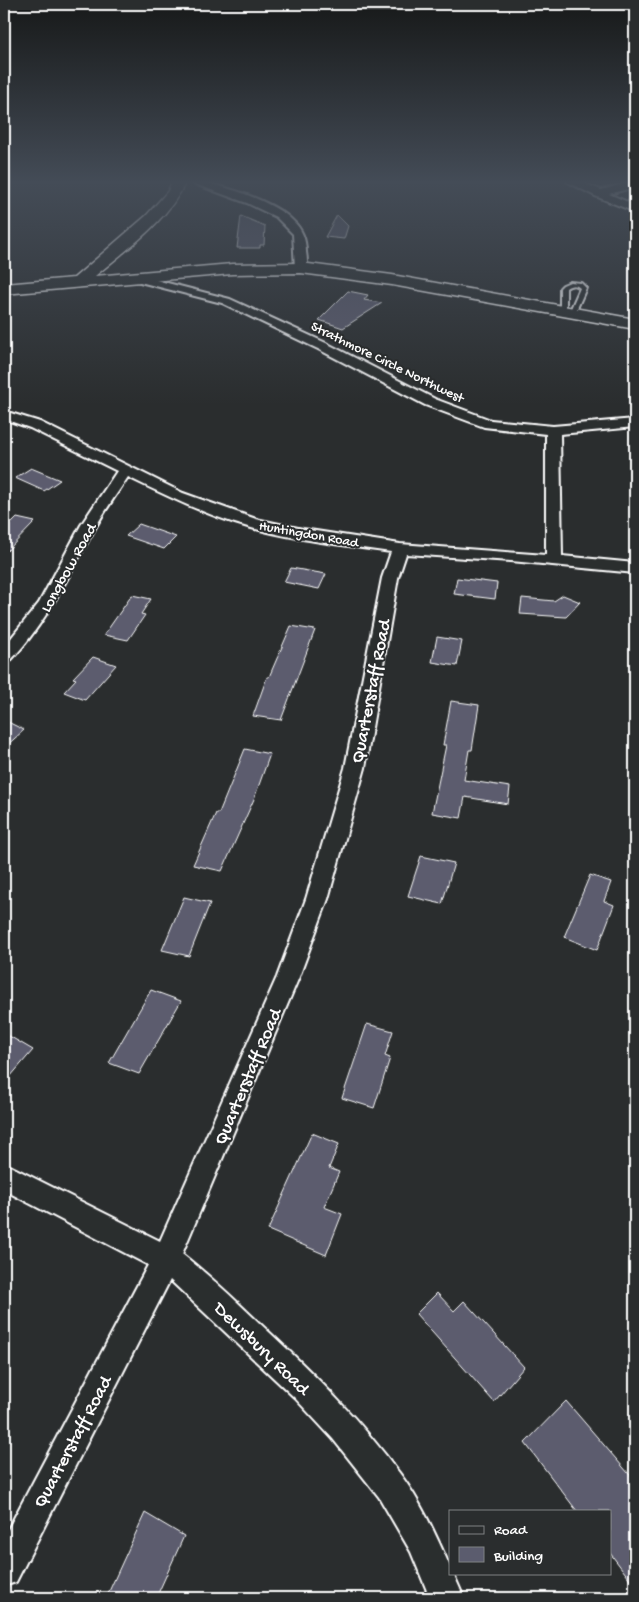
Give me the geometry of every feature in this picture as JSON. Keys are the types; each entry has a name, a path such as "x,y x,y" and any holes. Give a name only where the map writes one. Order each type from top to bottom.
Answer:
{"main road":[{"path":"78,282 108,256"},
{"path":"4,289 232,269 301,268 392,280 635,324"}],"street":[{"path":"300,256 301,268"},
{"name":"Strathmore Circle Northwest","path":"136,278 226,300 458,413 501,426 552,430 635,423"},
{"name":"Huntingdon Road","path":"4,415 35,425 124,472 178,496 252,523 303,534 400,549 635,568"},
{"path":"552,430 556,461 553,527 554,561"},
{"name":"Longbow Road","path":"4,657 37,621 74,557 79,542 124,472"},
{"name":"Quarterstaff Road","path":"4,1570 166,1259 255,1058 317,899 355,768 390,578 400,549"},
{"name":"Dewsbury Road","path":"4,1176 166,1259 195,1282 278,1361 344,1428 390,1486 422,1541 447,1598"}],"lane":[{"path":"568,284 578,284 583,288 568,312 563,288 568,284"}],"building":[{"path":"348,291 368,295 364,300 382,303 343,328 319,320"},
{"path":"31,468 60,480 44,491 15,478"},
{"path":"17,518 35,522 4,554 4,531"},
{"path":"139,524 176,537 164,549 126,536"},
{"path":"291,568 326,574 319,589 284,582"},
{"path":"457,578 497,583 495,599 454,594"},
{"path":"132,595 151,599 141,614 145,615 128,640 104,635"},
{"path":"563,595 580,602 566,617 520,614 522,598 554,601"},
{"path":"291,626 315,630 281,720 253,716 267,677 269,677"},
{"path":"437,637 462,641 457,666 432,662"},
{"path":"93,657 116,665 85,700 64,692 76,679 73,678"},
{"path":"451,701 479,705 472,750 469,750 464,780 510,787 508,804 465,797 461,818 432,813 446,745 443,745"},
{"path":"4,720 24,730 4,748"},
{"path":"245,749 270,754 254,799 222,871 193,865 216,813 219,813"},
{"path":"421,856 454,863 442,904 408,896"},
{"path":"590,875 611,882 604,901 614,905 597,950 564,937"},
{"path":"184,897 210,903 189,956 162,950"},
{"path":"151,990 181,1001 139,1074 109,1063"},
{"path":"367,1024 393,1031 385,1056 390,1058 374,1108 342,1098"},
{"path":"4,1033 33,1050 4,1084"},
{"path":"312,1133 339,1144 329,1168 339,1172 324,1207 342,1214 326,1255 268,1230"},
{"path":"437,1293 454,1311 464,1301 524,1367 494,1402 416,1314"},
{"path":"566,1401 635,1481 635,1586 612,1556 612,1510 576,1510 525,1443"},
{"path":"145,1513 184,1536 156,1598 106,1598"}]}
